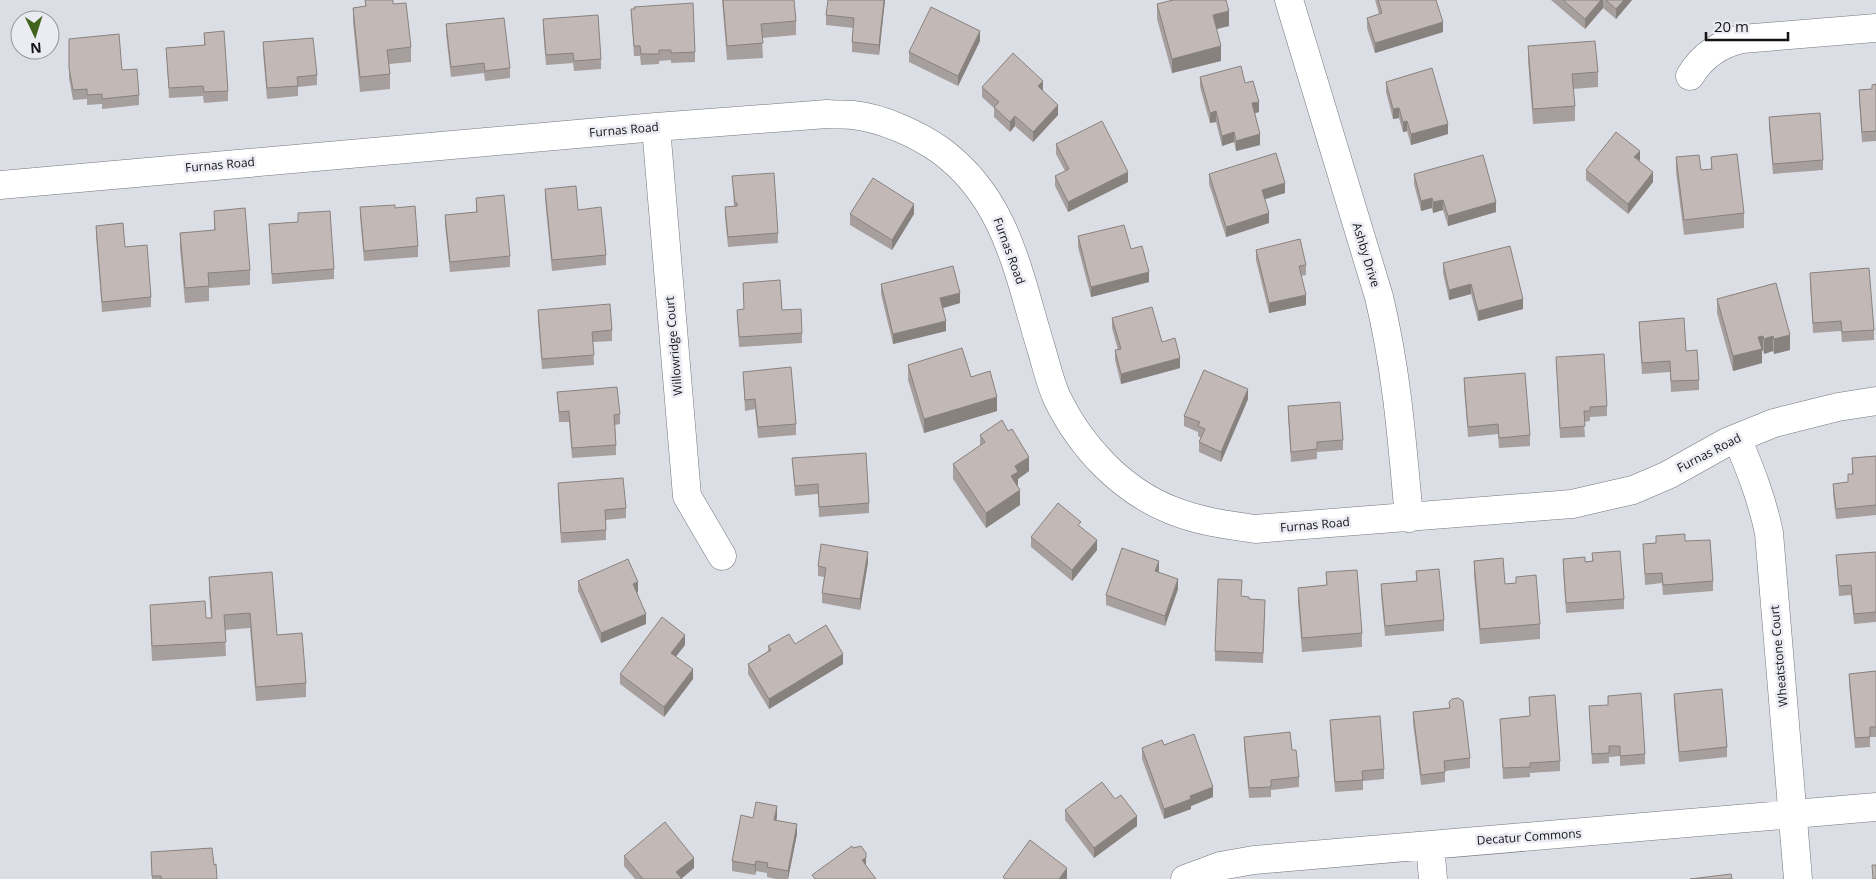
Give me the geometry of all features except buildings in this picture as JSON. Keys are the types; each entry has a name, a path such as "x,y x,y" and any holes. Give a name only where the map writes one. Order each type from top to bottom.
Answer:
{"street":[{"name":"Ashby Drive","path":"1289,0 1376,288 1388,335 1400,413 1409,518"},
{"path":"1690,76 1698,63 1715,49 1728,42 1742,39 1876,28"},
{"name":"Furnas Road","path":"0,185 656,127 827,114 853,115 902,128 925,139 956,162 989,202 1006,235 1057,397 1068,419 1085,442 1107,468 1148,499 1170,510 1212,524 1233,527 1277,528 1572,504 1633,490 1668,475 1736,438 1774,423 1838,406 1876,401"},
{"name":"Willowridge Court","path":"656,127 687,496 722,556"},
{"name":"Wheatstone Court","path":"1736,438 1756,482 1769,533 1798,879"},
{"name":"Decatur Commons","path":"1185,879 1220,866 1254,860 1876,808"},
{"path":"1430,845 1433,879"}]}
